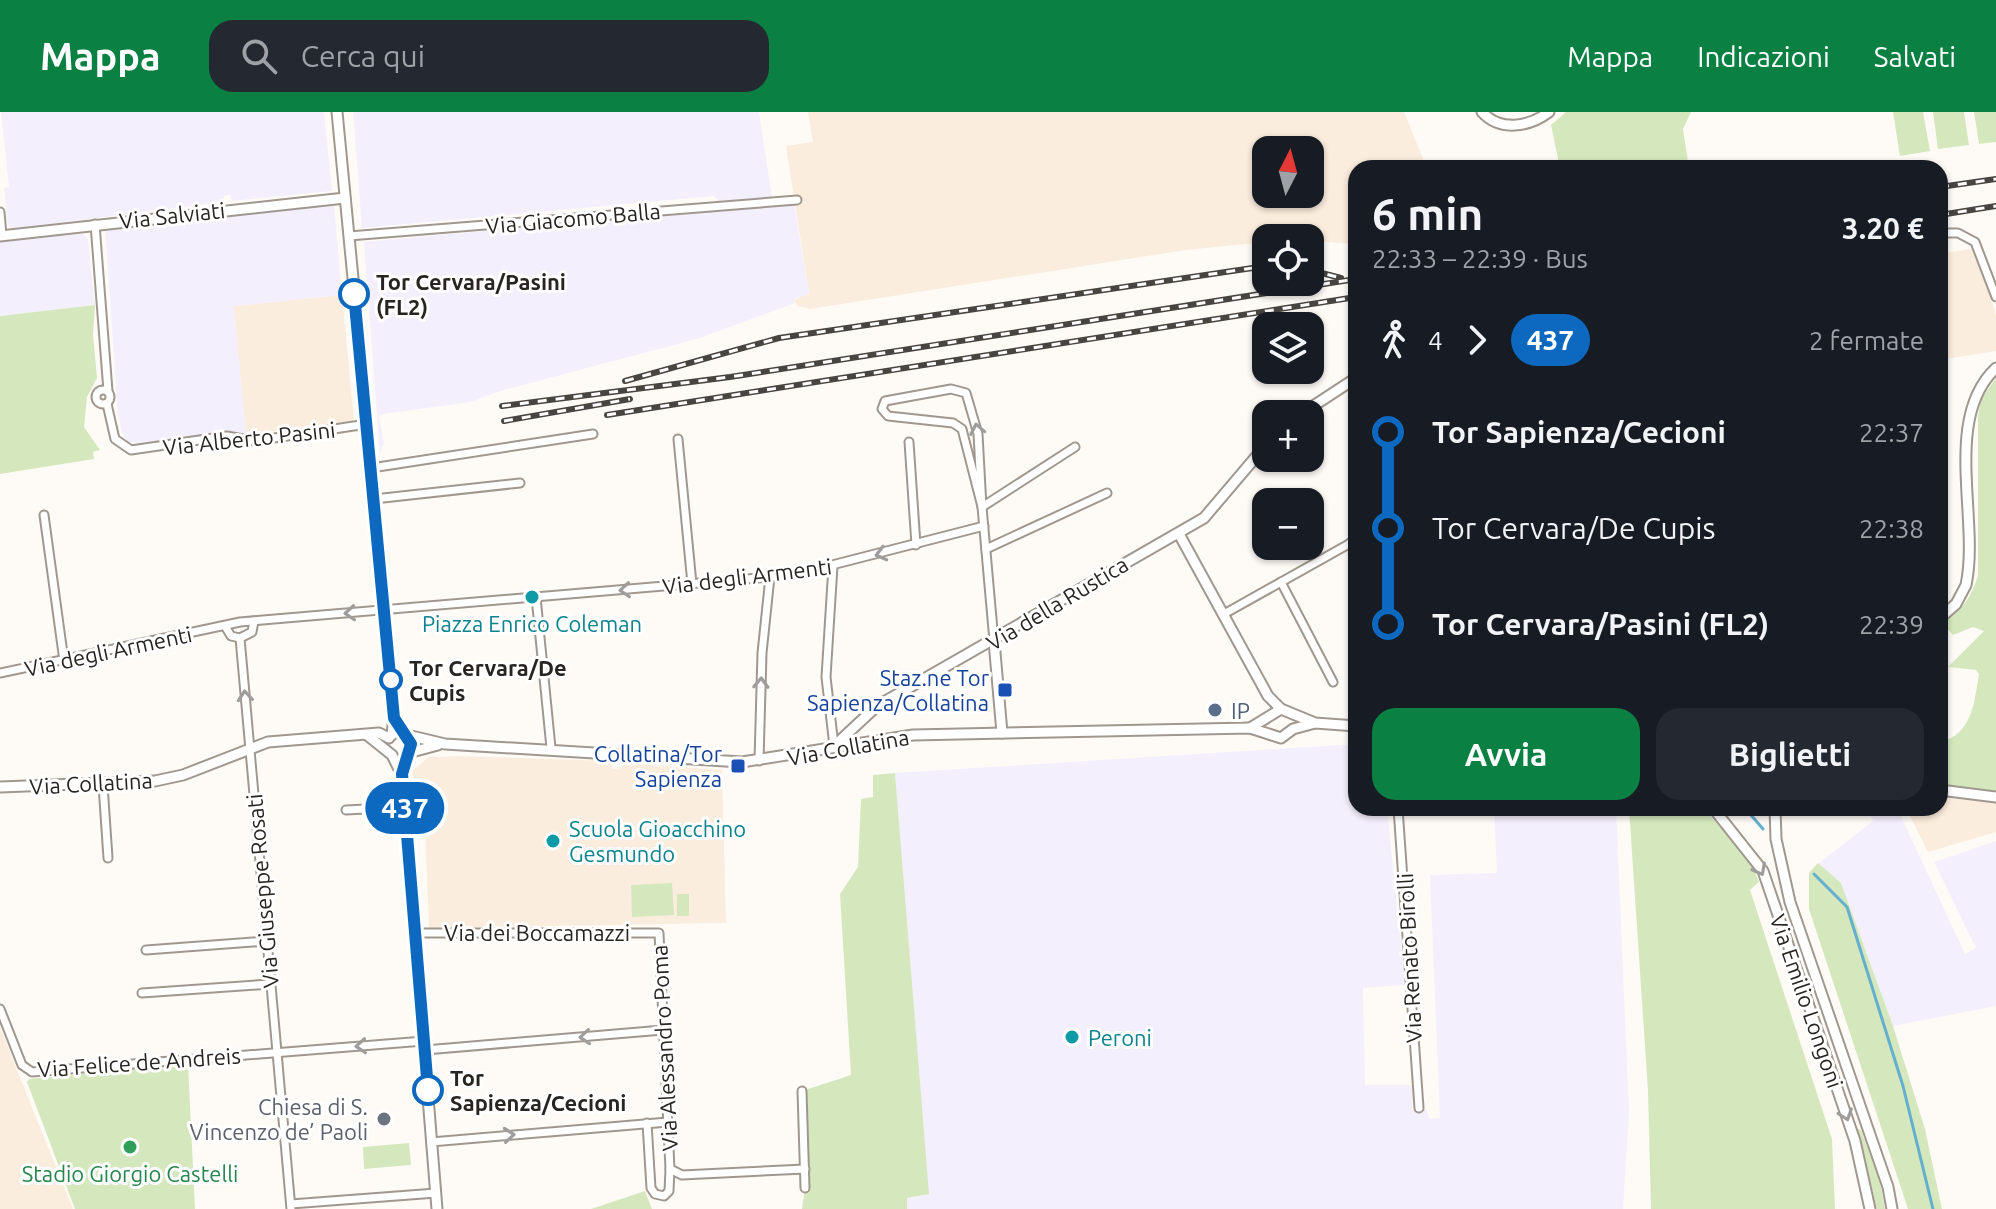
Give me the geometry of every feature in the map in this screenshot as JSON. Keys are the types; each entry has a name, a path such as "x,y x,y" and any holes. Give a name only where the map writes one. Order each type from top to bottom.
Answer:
{"street":[{"path":"337,112 394,718 390,753"},
{"path":"1482,112 1493,122 1512,126 1534,121 1549,112"},
{"name":"Via Salviati","path":"1,236 345,198"},
{"name":"Via Giacomo Balla","path":"349,236 797,200"},
{"path":"0,212 1,236"},
{"path":"95,224 108,391 111,397 107,404 100,404 96,398 101,390 108,391"},
{"path":"1948,232 1955,232 1975,242 1996,297"},
{"path":"1948,611 1956,604 1967,579 1968,418 1977,392 1996,368"},
{"path":"1322,400 1348,383"},
{"path":"982,507 961,428 951,423 888,416 882,409 885,401 951,389 967,395 979,441 1002,733"},
{"name":"Via Alberto Pasini","path":"107,404 115,439 131,450 227,436 254,441 367,424"},
{"path":"371,468 593,434"},
{"path":"678,439 692,584"},
{"path":"909,442 916,545"},
{"path":"982,507 1075,447"},
{"name":"Via della Rustica","path":"834,746 877,706 994,641 1107,572 1179,534 1215,508 1252,462"},
{"path":"374,499 520,483"},
{"path":"986,549 1107,493"},
{"path":"44,515 64,661"},
{"name":"Via degli Armenti","path":"536,597 770,577 833,566 984,526"},
{"path":"1179,534 1268,696 1285,712 1293,729"},
{"path":"1224,614 1348,545"},
{"path":"833,566 826,677 834,746"},
{"path":"759,761 762,653 770,577"},
{"path":"1281,582 1333,682"},
{"path":"220,627 241,642 252,632 257,620 536,597 551,748"},
{"name":"Via degli Armenti","path":"0,673 257,620"},
{"name":"Via Giuseppe Rosati","path":"241,642 291,1207"},
{"path":"1268,696 1268,734 1285,737 1293,729 1315,723"},
{"path":"1285,712 1315,723 1348,725"},
{"name":"Via Collatina","path":"1250,728 1267,716 1285,712"},
{"path":"394,718 411,744 402,774 437,1209"},
{"name":"Via Collatina","path":"0,787 103,785 175,777 250,747 281,739 381,733 445,744 759,761 892,737 1250,728 1268,734"},
{"path":"367,735 390,753 402,774"},
{"path":"390,753 408,754 445,744"},
{"path":"103,785 108,858"},
{"path":"1948,791 1996,797"},
{"path":"346,810 405,807"},
{"name":"Via Renato Birolli","path":"1399,816 1419,1108"},
{"name":"Via Emilio Longoni","path":"1719,816 1763,871 1855,1141 1870,1209"},
{"name":"Via Emilio Longoni","path":"1775,816 1790,902 1888,1187 1892,1209"},
{"name":"Via dei Boccamazzi","path":"416,933 659,933"},
{"name":"Via Alessandro Poma","path":"659,933 670,1169 682,1175 805,1169"},
{"path":"146,950 266,941"},
{"path":"142,993 270,984"},
{"name":"Via Felice de Andreis","path":"0,1009 22,1065 28,1071 38,1072 298,1050 424,1046"},
{"path":"424,1046 663,1030"},
{"path":"802,1091 805,1188"},
{"path":"431,1142 668,1122"},
{"path":"647,1123 650,1186 655,1194 664,1196 668,1192 670,1169"},
{"path":"291,1207 436,1193"}],"shaded area":[{"path":"1,112 324,112 332,191 232,201 230,195 224,196 222,202 12,229 8,225 4,188 9,187"},
{"path":"353,112 759,112 772,198 719,202 714,196 362,228"},
{"path":"808,112 1404,112 1424,160 1348,160 1348,243 1324,242 1324,224 1252,224 1252,243 1186,250 810,309 797,306 794,300 809,293 786,146 813,142"},
{"path":"794,202 809,294 794,299 795,303 700,338 500,391 471,402 383,414 379,417 384,443 380,454 364,242"},
{"path":"334,205 342,295 234,306 246,435 230,431 128,442 123,436 118,415 105,227"},
{"path":"83,234 88,239 95,305 0,316 0,241"},
{"path":"1975,248 1996,315 1996,351 1948,359 1948,253"},
{"path":"342,295 354,421 246,435 233,306"},
{"path":"1348,745 1348,816 1388,816 1405,985 1363,988 1365,1085 1413,1085 1412,1110 1426,1109 1430,1119 1440,1118 1430,875 1497,873 1494,816 1616,816 1629,1111 1623,1209 907,1209 906,1198 928,1194 895,773"},
{"path":"429,757 611,761 612,769 622,768 623,763 722,770 726,923 429,928 424,804 414,794 413,770"},
{"path":"1948,797 1996,803 1996,832 1928,852 1910,816 1948,816"},
{"path":"1871,816 1901,816 1965,954 1976,948 1934,862 1996,841 1996,1006 1893,1026 1841,883 1818,864 1873,821"},
{"path":"0,1027 35,1115 73,1209 0,1209"}],"green space":[{"path":"1566,112 1691,112 1683,129 1688,160 1558,160 1551,125"},
{"path":"1893,112 1923,112 1930,151 1900,156"},
{"path":"1933,112 1964,112 1969,145 1938,149"},
{"path":"1974,112 1996,112 1996,142 1979,144"},
{"path":"95,305 93,335 97,378 87,397 84,427 100,450 93,452 94,459 0,474 0,316"},
{"path":"1996,378 1996,793 1948,788 1948,739 1959,732 1970,716 1979,674 1976,670 1948,667 1984,631 1973,627 1953,635 1948,630 1948,618 1965,603 1978,575 1978,416 1981,399"},
{"path":"895,773 929,1194 907,1198 907,1209 802,1209 805,1188 802,1091 851,1075 840,894 858,867 861,799 873,797 873,775"},
{"path":"1630,816 1710,816 1751,862 1759,882 1750,890 1832,1139 1835,1209 1651,1209 1648,1091"},
{"path":"1818,863 1841,883 1893,1026 1925,1129 1942,1209 1908,1209 1809,909 1809,873"},
{"path":"672,883 674,915 632,917 631,885"},
{"path":"677,894 689,894 689,916 677,916"},
{"name":"Stadio Giorgio Castelli","path":"188,1064 195,1209 75,1209 27,1082 29,1079"},
{"path":"1857,1128 1861,1130 1880,1182 1885,1209 1877,1209"},
{"path":"409,1143 411,1165 364,1169 363,1147"},
{"path":"645,1191 652,1209 591,1209"}],"waterway":[{"path":"1752,816 1763,829"},
{"path":"1814,874 1847,907 1903,1086 1933,1209"}],"railway":[{"path":"1948,186 1996,179"},
{"path":"1948,214 1996,206"},
{"path":"625,381 779,338 1252,268"},
{"path":"1324,274 1341,278"},
{"path":"502,406 730,377 1348,280"},
{"path":"607,415 1348,298"},
{"path":"504,421 630,399"}],"bus line":[{"name":"437","path":"354,294 394,718 410,738 411,744 402,774 428,1090"}],"place":[{"name":"Tor Cervara/Pasini (FL2)","path":"354,294"},
{"name":"Piazza Enrico Coleman","path":"532,597"},
{"name":"Tor Cervara/De Cupis","path":"391,680"},
{"name":"Staz.ne Tor Sapienza/Collatina","path":"1005,690"},
{"name":"IP","path":"1215,710"},
{"name":"Collatina/Tor Sapienza","path":"738,766"},
{"name":"Scuola Gioacchino Gesmundo","path":"553,841"},
{"name":"Peroni","path":"1072,1037"},
{"name":"Tor Sapienza/Cecioni","path":"428,1090"},
{"name":"Chiesa di S. Vincenzo de’ Paoli","path":"384,1119"},
{"name":"Stadio Giorgio Castelli","path":"130,1147"}]}
